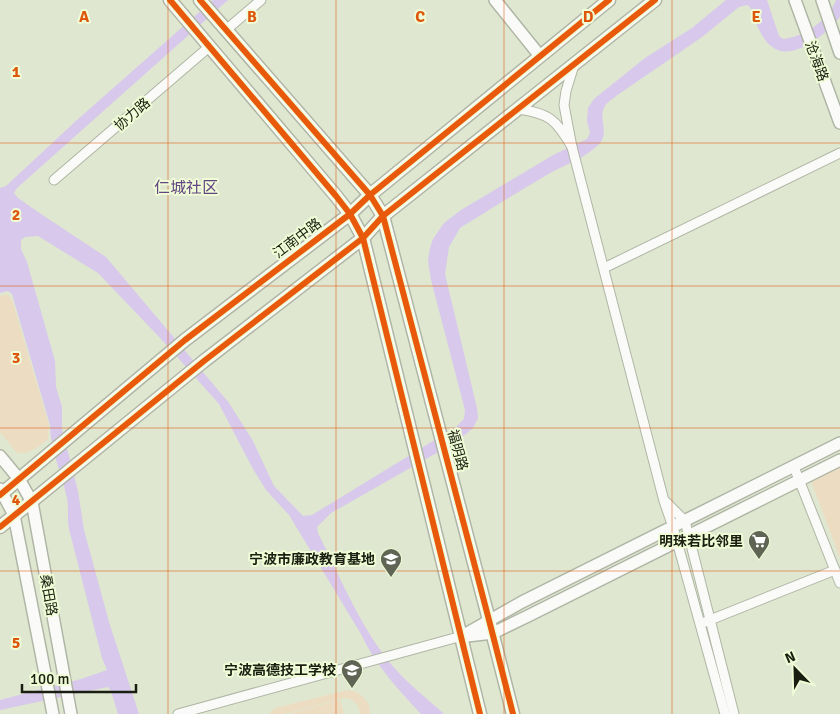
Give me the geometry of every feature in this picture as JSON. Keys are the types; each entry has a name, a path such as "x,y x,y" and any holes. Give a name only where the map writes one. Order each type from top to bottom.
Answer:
{"main road":[{"name":"福明路","path":"200,0 370,195 383,216 513,714"},
{"path":"496,0 540,56"},
{"name":"江南中路","path":"1,492 19,479 184,340 350,214 370,195 609,0"},
{"path":"0,527 204,361 363,238 383,216 656,0"},
{"name":"沧海路","path":"795,0 840,123"},
{"name":"沧海路","path":"822,0 840,53"},
{"path":"173,5 350,214 363,238 480,714"},
{"path":"462,636 490,620 840,443"},
{"name":"桑田路","path":"0,456 19,479 32,502 70,710"},
{"path":"462,636 493,633 840,460"},
{"name":"桑田路","path":"1,492 14,515 53,712"}],"street":[{"path":"226,30 262,0"},
{"name":"协力路","path":"54,180 209,47"},
{"path":"574,65 564,105 576,166 664,500 725,714"},
{"path":"517,109 545,115 560,129 572,148"},
{"path":"604,268 840,153"},
{"path":"794,467 840,583"},
{"path":"664,500 685,521 690,536 734,714"},
{"path":"700,624 835,570"},
{"path":"178,714 462,636"}],"shaded area":[{"path":"213,0 228,0 17,188 14,193 38,212 106,257 229,403 253,441 274,486 303,516 312,515 456,427 464,419 465,410 431,280 428,261 433,239 444,223 461,210 555,154 587,139 590,133 587,121 588,108 594,99 645,58 692,28 726,0 767,0 779,36 783,39 799,35 815,26 828,14 836,0 840,0 840,17 827,31 809,44 789,51 779,51 771,46 761,33 750,7 747,5 739,7 702,37 607,103 602,116 604,130 602,140 593,150 540,179 460,228 449,247 445,274 478,418 473,428 456,442 331,513 317,527 318,533 344,587 374,641 398,672 444,714 421,714 380,666 289,515 266,490 253,469 219,404 162,340 98,273 38,236 25,237 21,240 21,249 27,262 55,361 56,387 62,407 62,429 78,491 84,530 109,622 139,714 118,714 108,687 0,710 0,700 81,679 107,670 102,658 69,529 67,498 54,452 50,425 12,294 8,291 0,293 0,188 6,186 77,120"},
{"path":"7,294 12,300 49,425 48,439 34,449 22,453 17,453 0,432 0,296"},
{"path":"840,467 840,558 811,481"},
{"path":"347,690 356,692 364,697 369,705 370,714 360,714 356,703 345,698 284,714 269,714 275,708"},
{"path":"340,700 344,714 288,714"}],"cycle path":[{"path":"170,0 336,196 350,214 363,238 480,714"},
{"path":"200,0 370,195 383,216 513,714"},
{"path":"0,495 185,340 350,214 370,195 609,0"},
{"path":"0,527 204,361 363,238 383,216 655,0"}],"place":[{"name":"明珠若比邻里","path":"759,560"},
{"name":"宁波市廉政教育基地","path":"391,578"},
{"name":"宁波高德技工学校","path":"352,689"}],"district":[{"name":"仁城社区","path":"186,187"}]}
